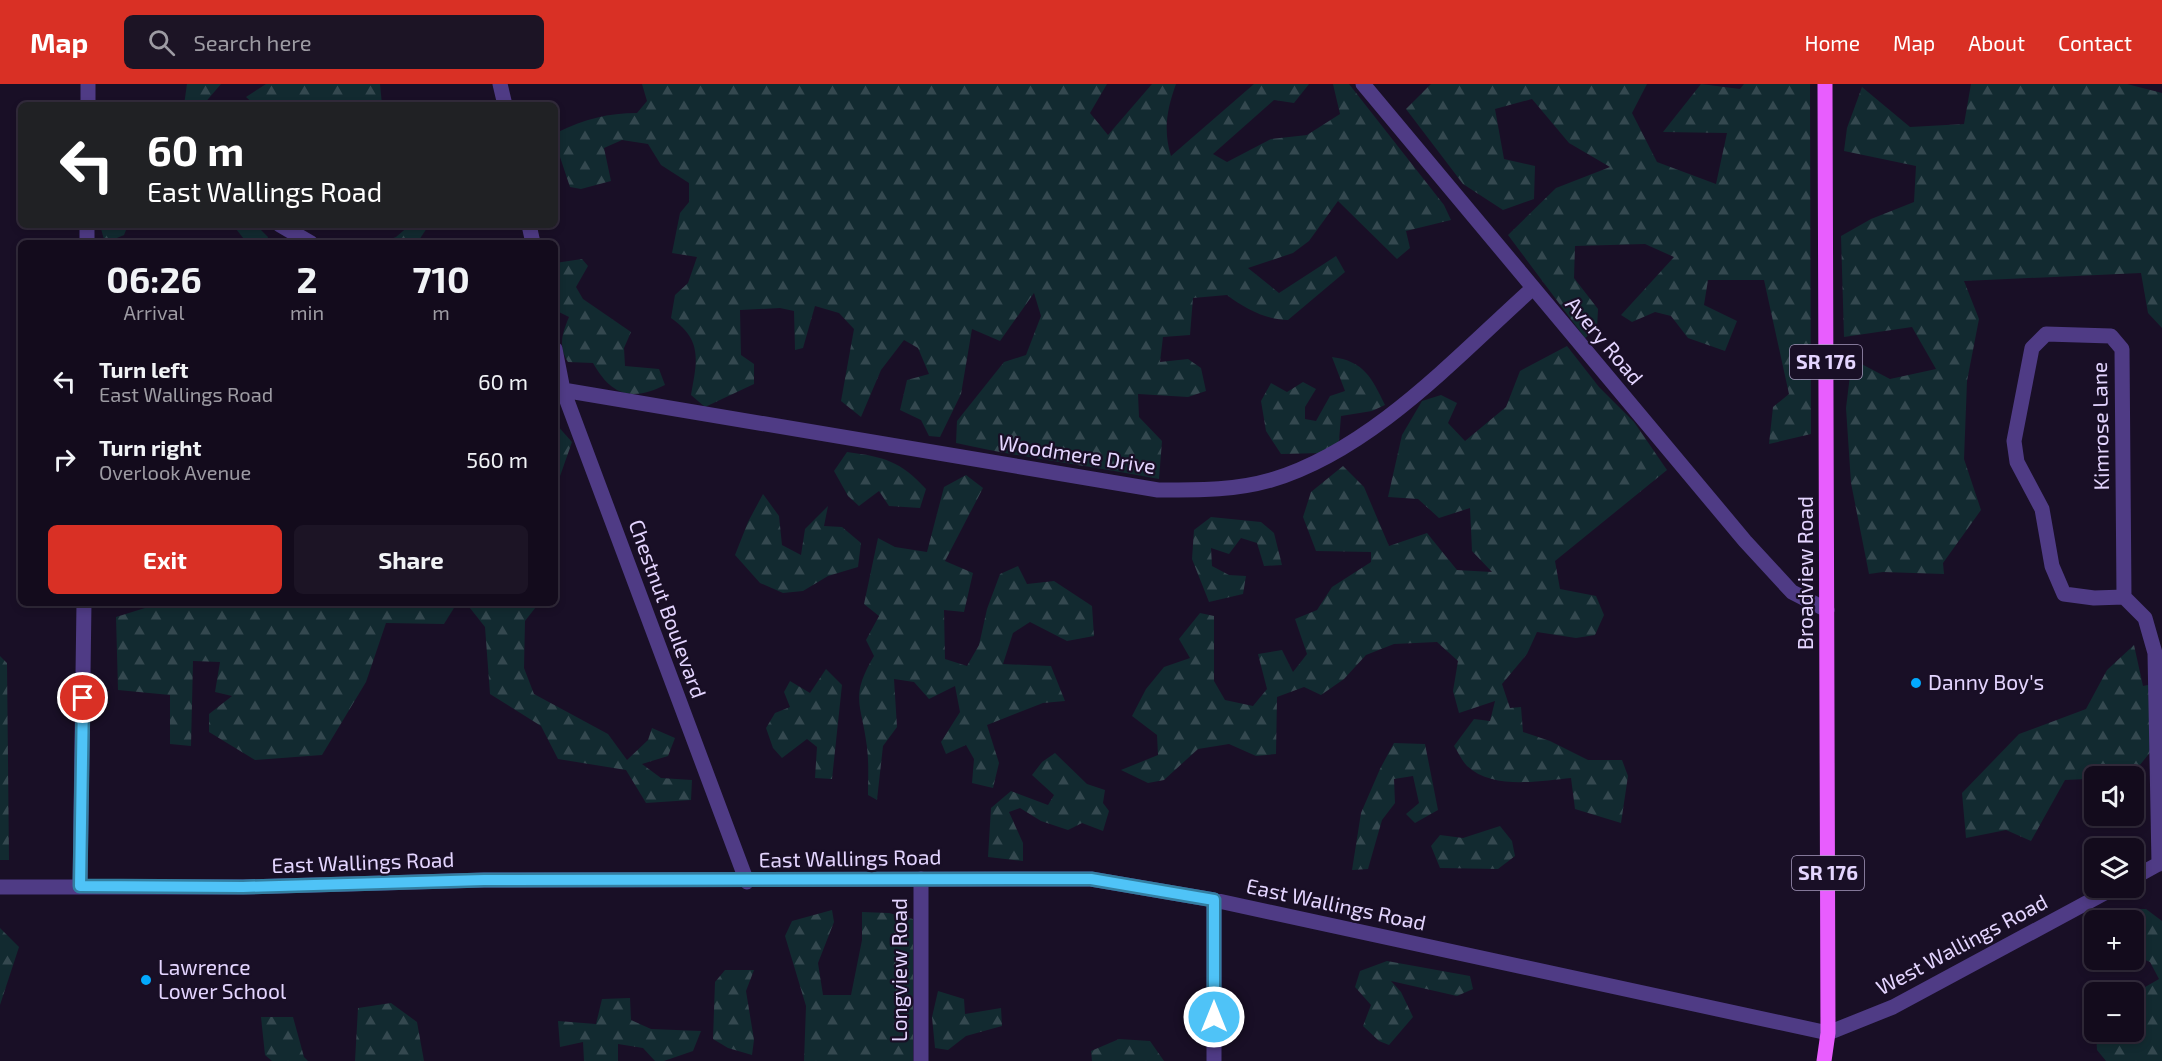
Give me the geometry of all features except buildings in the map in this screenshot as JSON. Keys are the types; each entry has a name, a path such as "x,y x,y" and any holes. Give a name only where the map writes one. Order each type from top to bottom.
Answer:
{"main road":[{"name":"Broadview Road","path":"1824,1061 1828,1034 1826,84"}],"street":[{"path":"88,84 88,102"},
{"path":"500,84 504,102"},
{"name":"Avery Road","path":"1362,84 1768,567 1798,597 1827,610"},
{"path":"285,228 306,240"},
{"name":"Woodmere Drive","path":"559,388 1158,490 1220,490 1271,480 1331,453 1351,441 1391,415 1533,288"},
{"name":"Kimrose Lane","path":"2046,334 2111,336 2122,349 2124,597 2094,598 2064,594 2052,566 2042,509 2017,462 2014,441 2032,348 2046,334"},
{"name":"Chestnut Boulevard","path":"559,388 747,882"},
{"path":"2124,597 2145,618 2155,653 2160,863 2144,872"},
{"path":"80,886 84,606"},
{"name":"Longview Road","path":"921,879 921,1061"},
{"name":"East Wallings Road","path":"0,887 243,887 484,880 747,882 1091,879 1214,900 1828,1034"},
{"name":"West Wallings Road","path":"1828,1034 1893,1007 2095,898"},
{"path":"1214,900 1214,1061"}],"green space":[{"path":"187,84 221,84 206,102 184,102"},
{"path":"266,84 380,84 382,102 252,102 246,97"},
{"path":"642,84 1107,84 1090,113 1108,135 1152,84 1176,84 1167,120 1167,137 1171,156 1254,84 1309,84 1294,103 1274,100 1213,154 1227,162 1271,139 1307,135 1340,114 1333,84 1349,84 1444,205 1451,220 1406,231 1410,248 1397,259 1338,201 1309,241 1293,253 1248,268 1279,293 1336,256 1345,272 1288,320 1272,318 1256,312 1227,295 1193,298 1190,335 1163,337 1160,362 1188,359 1201,368 1206,391 1188,397 1138,394 1139,417 1162,441 1159,479 956,443 957,421 1004,362 1026,355 1041,316 1034,293 1000,341 972,329 961,394 940,437 929,436 921,420 900,410 907,380 929,374 918,348 904,340 881,370 861,417 841,401 854,329 839,313 815,306 803,348 795,350 794,311 780,308 740,310 741,355 754,364 754,384 705,407 691,395 696,361 693,343 681,326 671,318 675,295 688,283 697,257 672,253 680,213 689,202 689,183 661,165 648,144 622,140 604,148 611,181 581,189 570,187 558,151 558,132 597,118 637,113 647,101"},
{"path":"1431,84 1647,84 1632,113 1657,162 1716,184 1727,133 1663,132 1701,84 1740,89 1744,84 1810,84 1811,434 1769,444 1773,407 1789,394 1764,280 1708,280 1704,305 1737,321 1725,351 1688,338 1671,316 1655,312 1632,322 1621,315 1674,257 1645,244 1575,246 1574,278 1598,309 1597,329 1585,338 1508,235 1556,188 1610,167 1569,143 1532,99 1495,109 1504,159 1535,166 1534,199 1503,210 1463,184 1406,109"},
{"path":"1971,84 2127,84 2162,93 2162,328 2148,313 2141,273 1964,281 1979,319 1967,381 1964,459 1981,510 1943,563 1944,574 1883,572 1869,574 1851,483 1846,408 1852,359 1890,379 1936,369 1912,327 1844,337 1841,236 1871,219 1914,202 1916,166 1844,151 1847,128 1862,87 1910,127 1964,124"},
{"path":"101,228 127,228 124,235 112,240 104,240"},
{"path":"235,228 259,228 268,237 267,240 245,240"},
{"path":"406,228 427,228 419,240 388,240 396,237"},
{"path":"582,259 588,266 576,287 583,299 631,332 624,348 625,366 659,369 665,385 642,393 623,392 607,382 593,363 568,362 563,351 562,340 569,317 558,312 558,263"},
{"path":"1567,346 1599,387 1634,422 1667,470 1555,561 1560,589 1596,596 1604,615 1595,635 1576,638 1537,632 1527,654 1502,684 1510,708 1521,707 1523,732 1550,741 1588,760 1622,760 1628,776 1621,823 1575,809 1571,778 1531,782 1503,781 1478,774 1467,766 1454,746 1474,719 1490,721 1495,701 1459,713 1453,691 1458,661 1437,642 1394,644 1366,655 1344,679 1321,695 1304,687 1277,697 1276,754 1256,756 1229,744 1198,749 1164,780 1148,783 1121,770 1158,755 1157,735 1132,716 1146,689 1164,667 1190,658 1179,639 1200,613 1214,616 1214,681 1225,700 1253,706 1267,689 1258,654 1282,650 1293,672 1307,654 1295,619 1317,610 1332,587 1371,562 1371,552 1316,551 1303,517 1311,492 1343,466 1364,487 1389,546 1427,533 1457,570 1492,572 1472,551 1470,508 1439,518 1418,499 1388,497 1402,435 1422,401 1441,395 1457,403 1448,423 1465,441 1506,407 1520,371"},
{"path":"1332,357 1352,362 1366,372 1385,405 1372,411 1341,416 1339,441 1324,453 1281,454 1266,431 1261,401 1271,383 1287,392 1303,382 1316,389 1305,407 1305,419 1316,421 1330,396 1345,391"},
{"path":"558,426 572,442 558,480"},
{"path":"847,452 882,459 908,472 926,489 920,508 889,506 879,491 859,506 848,496 834,471"},
{"path":"966,475 983,488 945,561 973,573 964,612 944,610 945,659 967,666 979,645 987,609 1000,574 1018,566 1027,584 1054,581 1092,606 1094,636 1067,641 1030,622 1013,633 1003,664 1051,666 1065,701 1043,703 987,725 999,763 993,788 972,783 974,759 966,745 946,754 941,742 960,712 955,686 929,699 914,682 894,679 897,727 883,746 877,800 868,795 868,753 859,692 866,670 874,656 866,640 879,616 864,604 878,538 895,547 927,552 944,487"},
{"path":"763,494 779,516 782,545 801,555 805,529 828,506 824,526 842,527 861,543 858,567 828,576 803,591 783,593 760,583 735,555 748,522"},
{"path":"1211,517 1261,522 1274,533 1282,565 1264,566 1257,543 1241,538 1229,554 1211,548 1212,566 1229,575 1246,576 1243,594 1209,602 1192,559 1194,530"},
{"path":"151,606 455,606 444,624 386,623 366,682 322,755 255,760 209,732 209,714 232,696 215,692 220,662 193,661 191,746 170,744 170,695 118,690 116,617"},
{"path":"468,606 537,606 525,621 524,668 534,694 608,734 627,760 648,740 652,728 675,738 668,756 642,764 661,778 692,780 691,800 646,803 626,770 558,759 541,726 490,694 485,627"},
{"path":"2134,645 2143,686 2162,682 2162,738 2139,766 2084,766 2084,779 2065,780 2031,841 2006,830 1966,838 1962,793 2019,734 2086,709 2107,670"},
{"path":"0,656 7,663 9,860 0,860"},
{"path":"826,669 842,685 832,779 815,778 817,747 807,739 782,758 773,748 766,728 775,713 790,707 784,692 790,681 810,693"},
{"path":"1394,743 1425,744 1438,810 1415,823 1406,814 1419,803 1413,776 1394,779 1395,803 1382,820 1368,869 1352,870 1361,813"},
{"path":"1055,753 1087,784 1105,790 1103,803 1109,811 1103,831 1082,823 1068,830 1041,821 1020,808 1009,812 1023,843 1023,861 988,857 991,808 1011,791 1048,805 1054,795 1032,775 1042,762"},
{"path":"1500,826 1512,841 1515,856 1498,869 1440,868 1431,846 1440,835 1463,838"},
{"path":"2146,909 2162,921 2162,1061 2106,1061 2097,1050 2097,1042 2144,1042 2144,988 2159,979 2150,962 2144,960 2144,910 2131,910"},
{"path":"832,910 834,922 818,963 823,995 851,995 862,940 862,912 889,913 913,919 913,1061 804,1061 806,1006 785,936 792,921"},
{"path":"0,928 19,947 0,1005"},
{"path":"1387,961 1470,976 1473,989 1457,996 1391,981 1401,992 1413,1017 1389,1045 1379,1041 1363,1026 1371,1005 1355,987 1360,971"},
{"path":"725,970 754,970 746,991 754,1040 752,1055 728,1048 713,1039 715,982"},
{"path":"938,991 964,999 965,1014 1001,1008 1002,1026 966,1036 948,1050 935,1048 932,1017"},
{"path":"630,998 631,1020 651,1029 701,1031 693,1051 664,1061 655,1061 643,1048 618,1044 618,1061 584,1061 583,1042 560,1047 558,1021 596,1024 602,999"},
{"path":"391,1003 417,1022 424,1061 355,1061 358,1008"},
{"path":"261,1017 293,1017 304,1057 308,1061 272,1061 265,1055"},
{"path":"1119,1039 1150,1041 1164,1061 1092,1061 1091,1051"}],"place":[{"name":"Danny Boy's","path":"1916,683"},
{"name":"Lawrence Lower School","path":"146,980"}],"route":[{"path":"83,698 80,886 243,887 484,880 755,882 1091,879 1214,900 1214,1017"}]}
